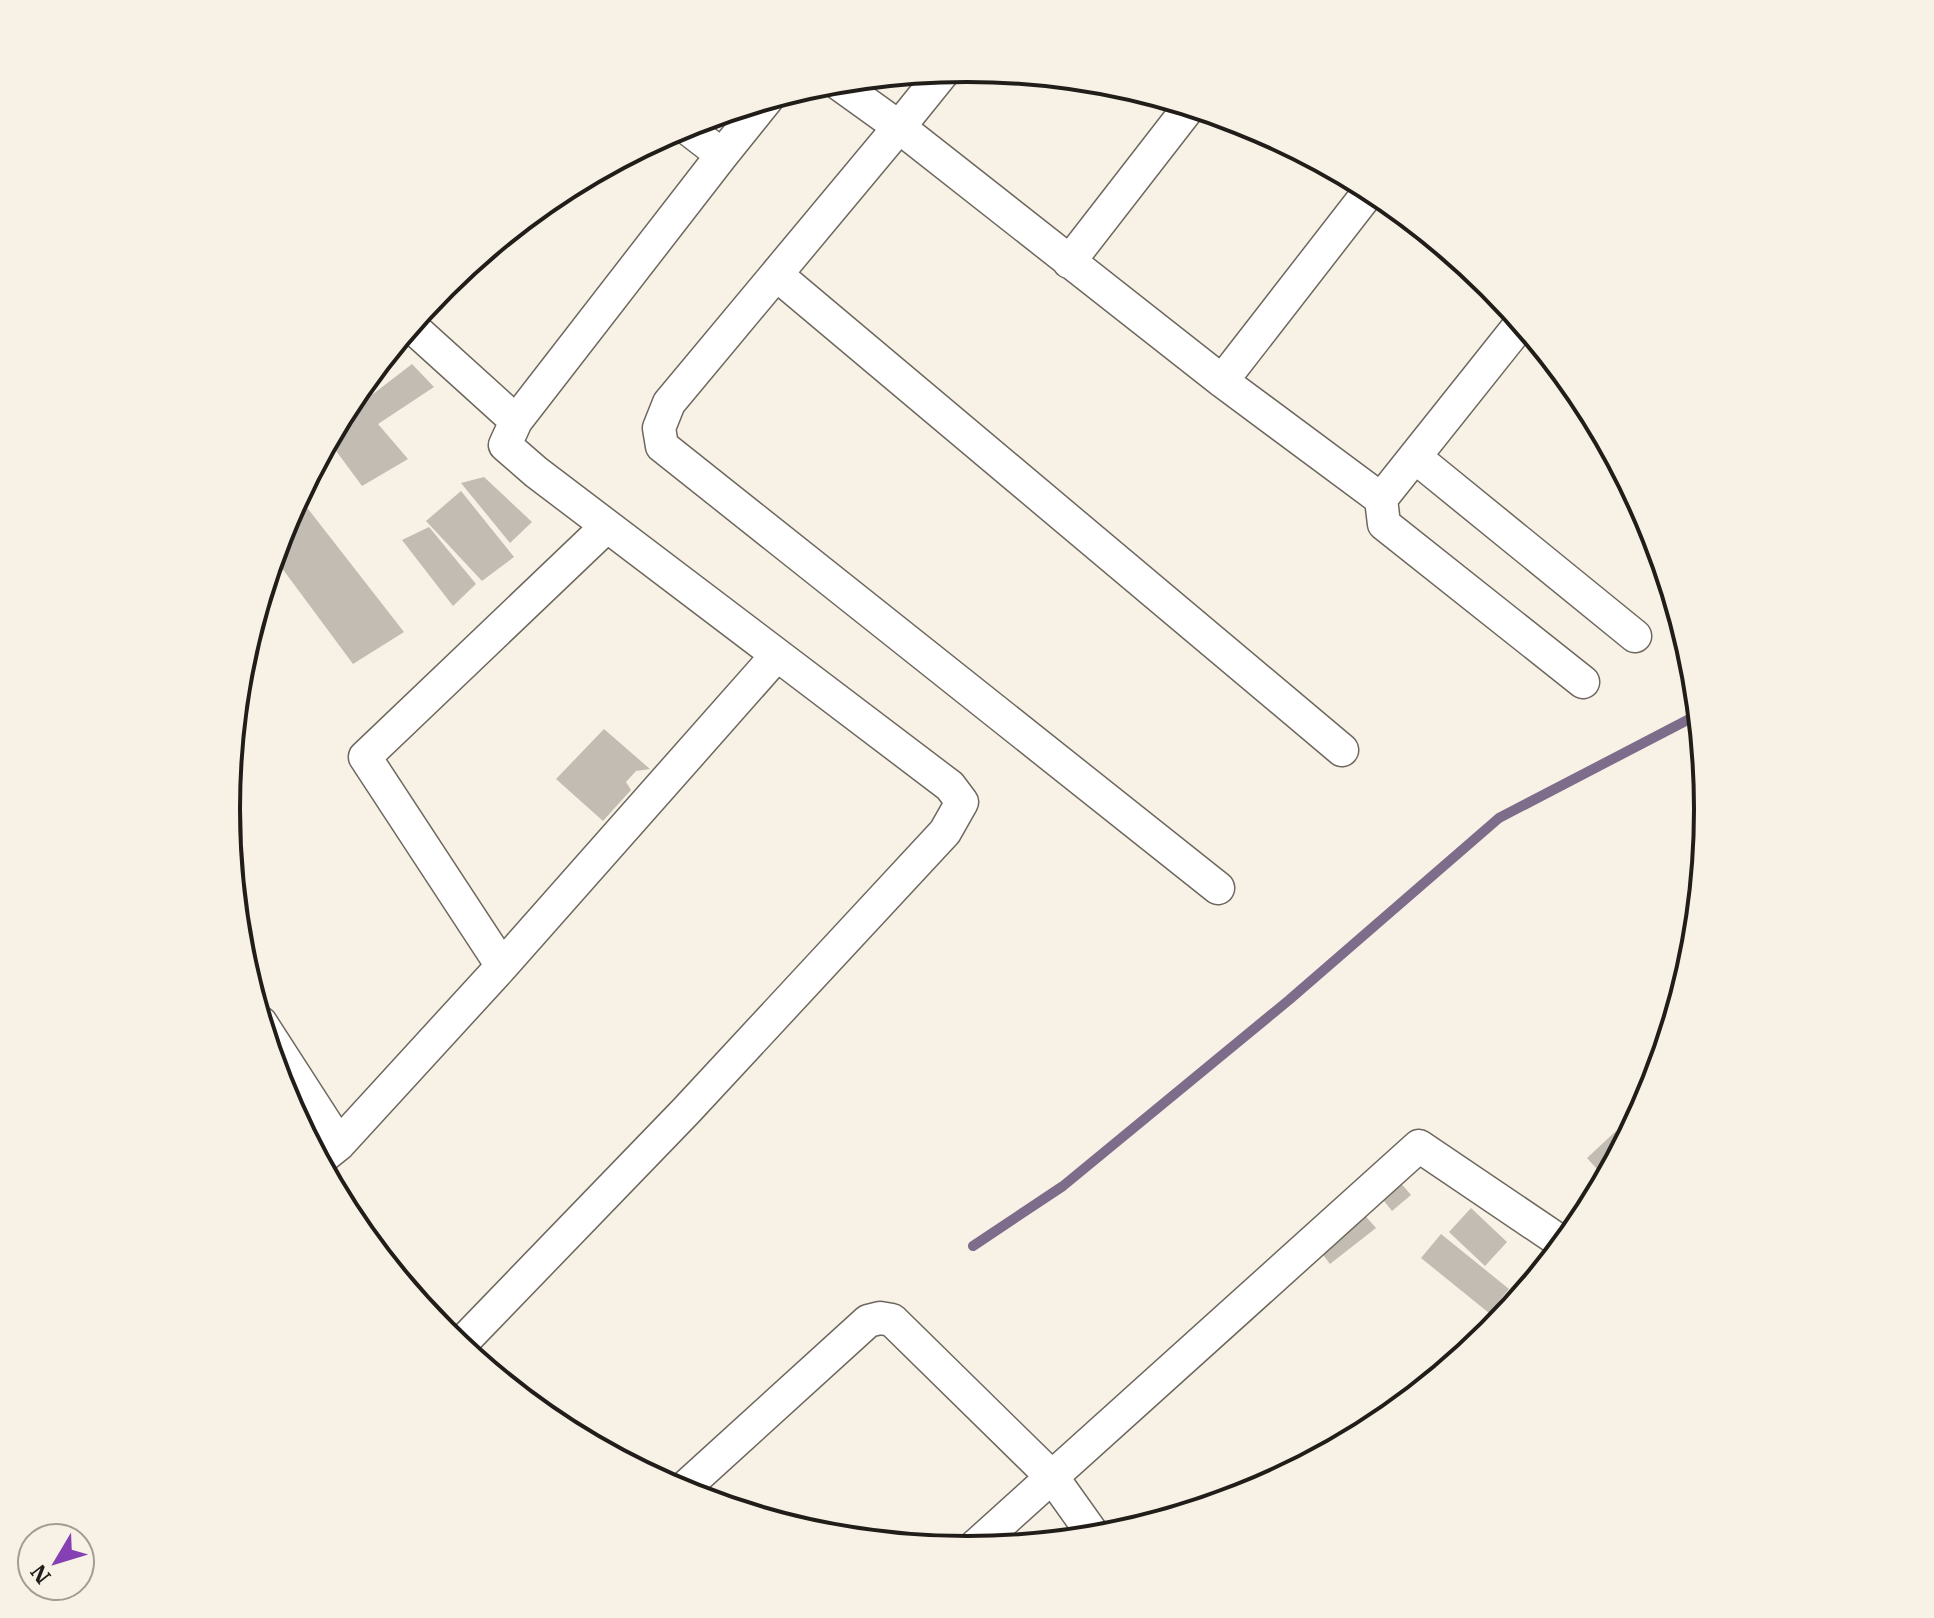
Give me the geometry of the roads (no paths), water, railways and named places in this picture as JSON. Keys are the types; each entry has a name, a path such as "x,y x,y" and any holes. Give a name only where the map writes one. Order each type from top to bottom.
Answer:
{"street":[{"path":"934,83 669,403 659,428 662,446 1218,888"},
{"path":"850,92 1222,381 1381,499"},
{"path":"468,1337 751,1042 945,832 962,802 950,786 536,472 505,445 516,421 755,114"},
{"path":"1069,262 1183,115"},
{"path":"696,135 722,155"},
{"path":"1222,381 1363,200"},
{"path":"777,275 1342,750"},
{"path":"1515,331 1381,499 1384,524 1583,682"},
{"path":"418,332 516,421"},
{"path":"1415,457 1635,636"},
{"path":"502,966 365,757 607,526"},
{"path":"297,1091 329,1152 502,966 777,655"},
{"path":"988,1535 1419,1146 1554,1237"},
{"path":"691,1482 868,1321 880,1318 892,1320 1053,1478 1087,1526"}],"waterway":[{"path":"973,1246 1063,1186 1289,1000 1499,818 1688,719"}]}
